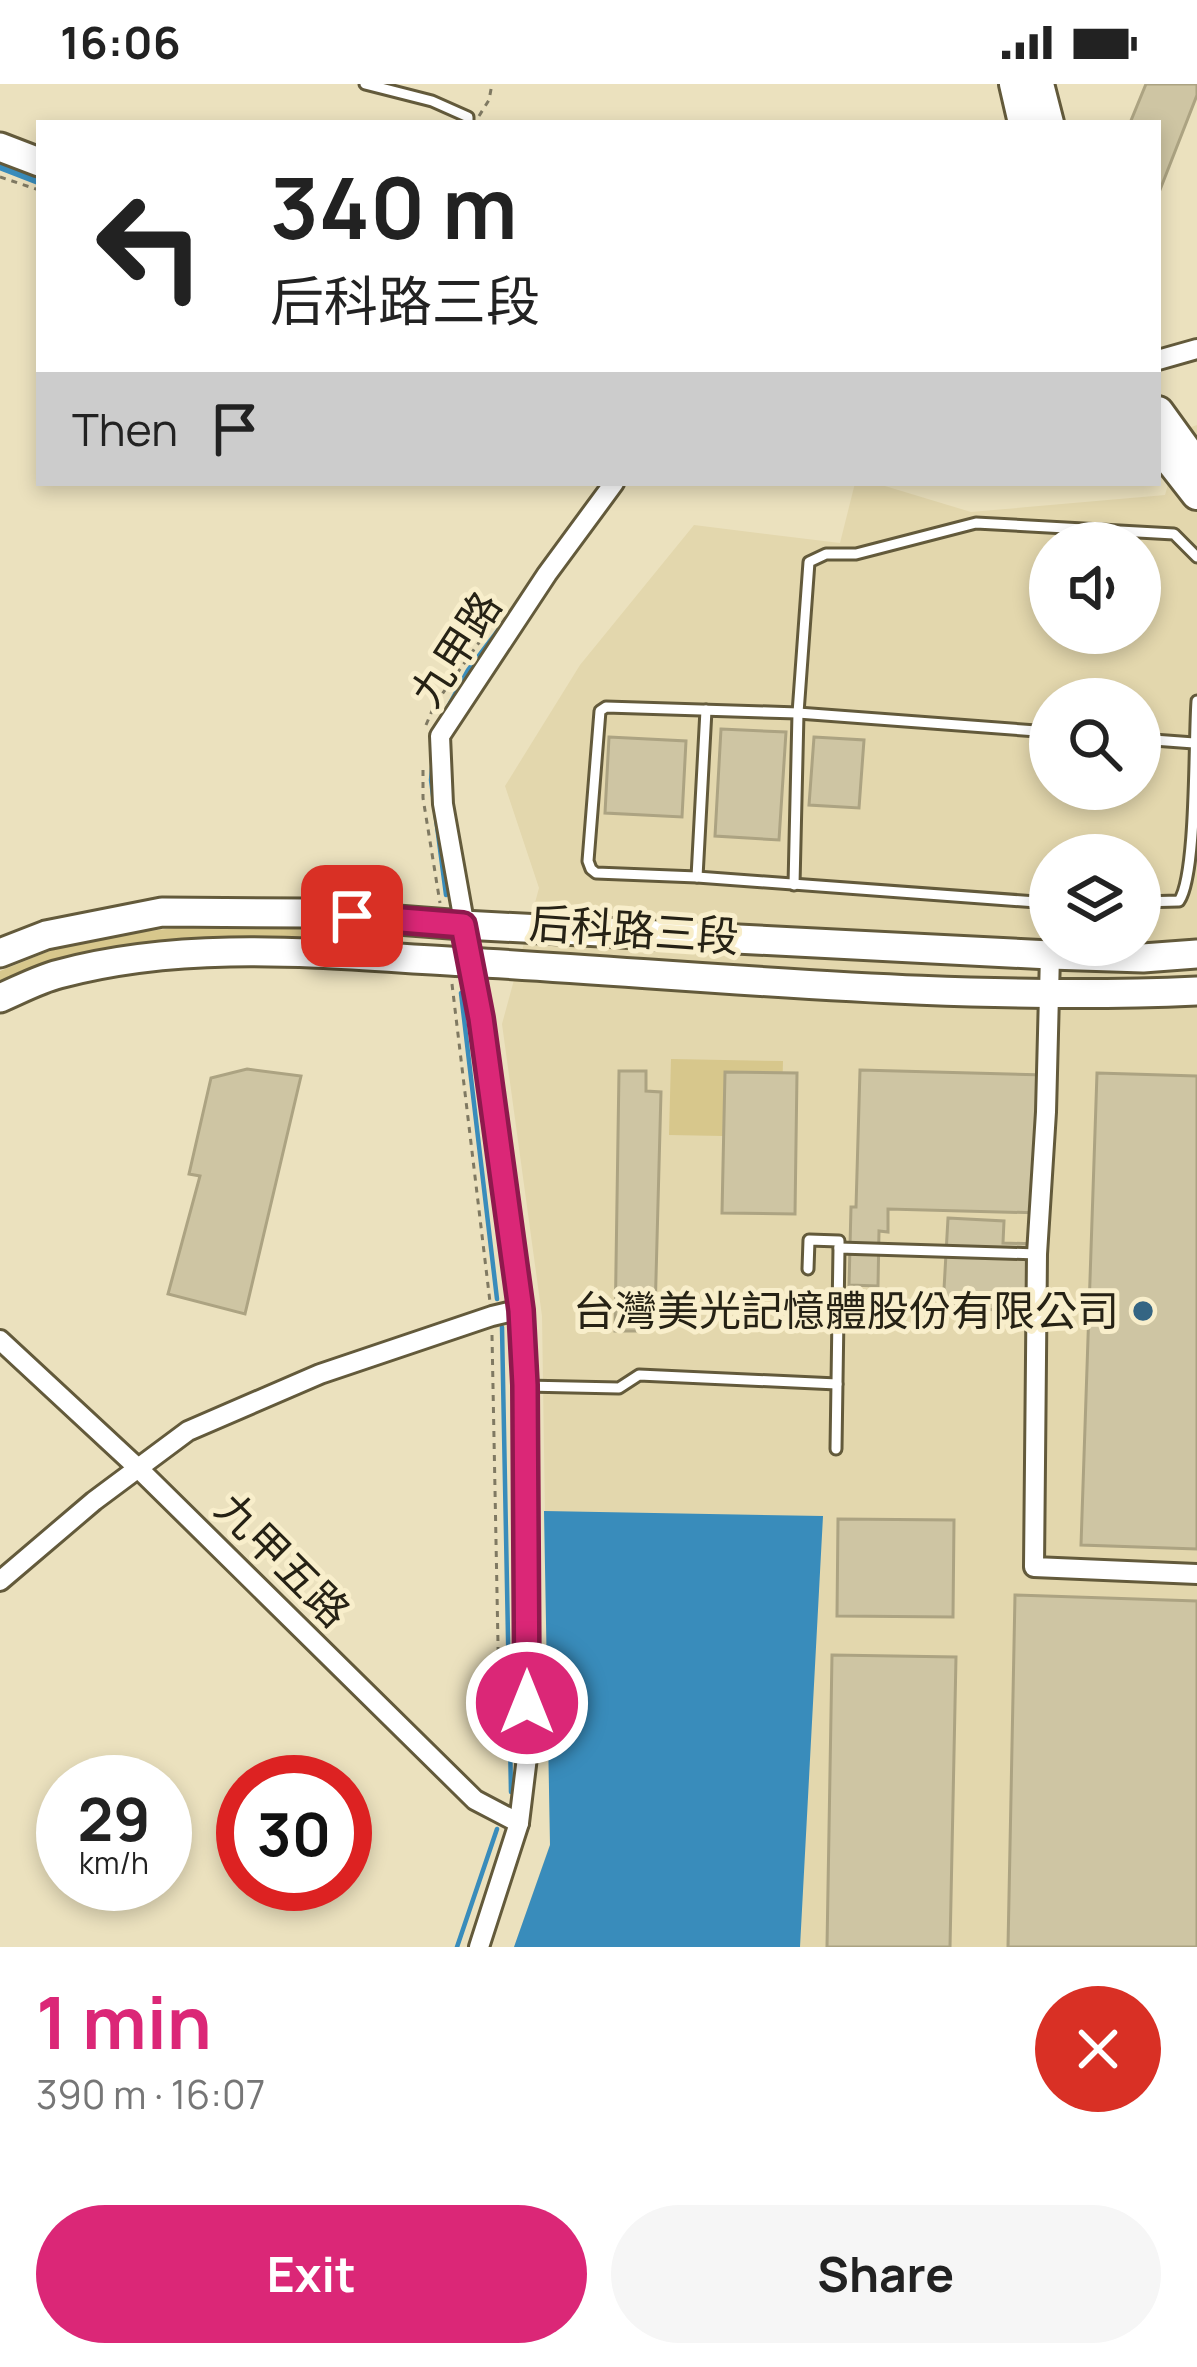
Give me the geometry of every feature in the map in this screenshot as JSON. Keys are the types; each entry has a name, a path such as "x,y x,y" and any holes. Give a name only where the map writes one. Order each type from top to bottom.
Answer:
{"main road":[{"path":"1015,84 1023,120"},
{"path":"1038,84 1047,120"},
{"path":"1161,416 1197,466"},
{"path":"1161,447 1197,494"}],"street":[{"path":"0,147 36,162"},
{"path":"1161,360 1197,350"},
{"name":"九甲路","path":"479,1947 519,1823 528,1749 525,1385 521,1310 488,1064 443,804 440,736 612,486"},
{"name":"后科路三段","path":"0,953 46,935 162,912 306,913 1029,954"},
{"name":"后科路三段","path":"0,998 56,974 163,953 302,951 913,991 1049,995 1197,991"},
{"name":"后科路三段","path":"1161,957 1197,954"},
{"path":"1050,966 1037,1254 1034,1567 1197,1574"},
{"path":"0,1580 188,1431 320,1374 521,1310"},
{"name":"九甲五路","path":"0,1340 139,1468 475,1800 519,1823"}],"lane":[{"path":"365,84 432,101 469,120"},
{"path":"794,885 798,713 809,562 826,554 856,554 976,523 1174,534 1197,557"},
{"path":"1161,901 1179,901 1194,862 1197,701"},
{"path":"1029,730 613,705 600,711 588,861 596,873 1029,902"},
{"path":"697,877 706,710"},
{"path":"1161,741 1194,743"},
{"path":"808,1269 809,1240 838,1241 836,1449"},
{"path":"839,1248 1037,1254"},
{"path":"525,1385 619,1388 639,1375 837,1384"}],"path":[{"path":"473,120 489,100 492,84"},
{"path":"0,177 36,189"}],"shaded area":[{"path":"1197,425 1197,1947 514,1947 550,1844 542,1316 502,1024 539,888 505,786 580,665 694,525 840,543 854,486 885,486 971,512 1165,495 1183,430"},
{"path":"192,926 392,932 391,948 257,940 156,942 76,956 0,981 0,971 57,948"},
{"path":"671,1059 783,1061 781,1137 669,1135"}],"water":[{"path":"544,1511 823,1516 800,1947 514,1947 550,1845"}],"building":[{"path":"1146,84 1197,84 1197,95 1161,187 1161,120 1131,120"},
{"path":"721,729 786,732 779,840 715,836"},
{"path":"609,737 686,741 682,817 605,813"},
{"path":"814,737 864,740 859,808 809,805"},
{"path":"247,1069 301,1076 245,1314 168,1294 200,1176 189,1174 211,1078"},
{"path":"860,1070 1046,1075 1042,1213 888,1209 888,1232 879,1231 878,1286 849,1285"},
{"path":"619,1071 646,1071 646,1091 661,1092 655,1315 642,1314 641,1331 615,1331"},
{"path":"725,1072 797,1073 795,1214 722,1213"},
{"name":"台灣美光記憶體股份有限公司","path":"1097,1073 1197,1076 1197,1549 1081,1545"},
{"path":"948,1218 1004,1221 1003,1243 1039,1244 1036,1312 943,1307"},
{"path":"838,1519 954,1520 953,1617 837,1616"},
{"path":"1015,1595 1197,1601 1197,1947 1008,1947"},
{"path":"832,1655 956,1657 950,1947 827,1947"}],"waterway":[{"path":"0,162 36,176"},
{"path":"442,718 468,670 511,613"},
{"path":"433,758 431,780 446,895"},
{"path":"461,993 497,1299"},
{"path":"502,1327 511,1792"},
{"path":"457,1947 497,1829"}],"place":[{"name":"台灣美光記憶體股份有限公司","path":"1143,1311"}],"route":[{"path":"352,916 463,925 481,1018 521,1310 527,1703"}]}
